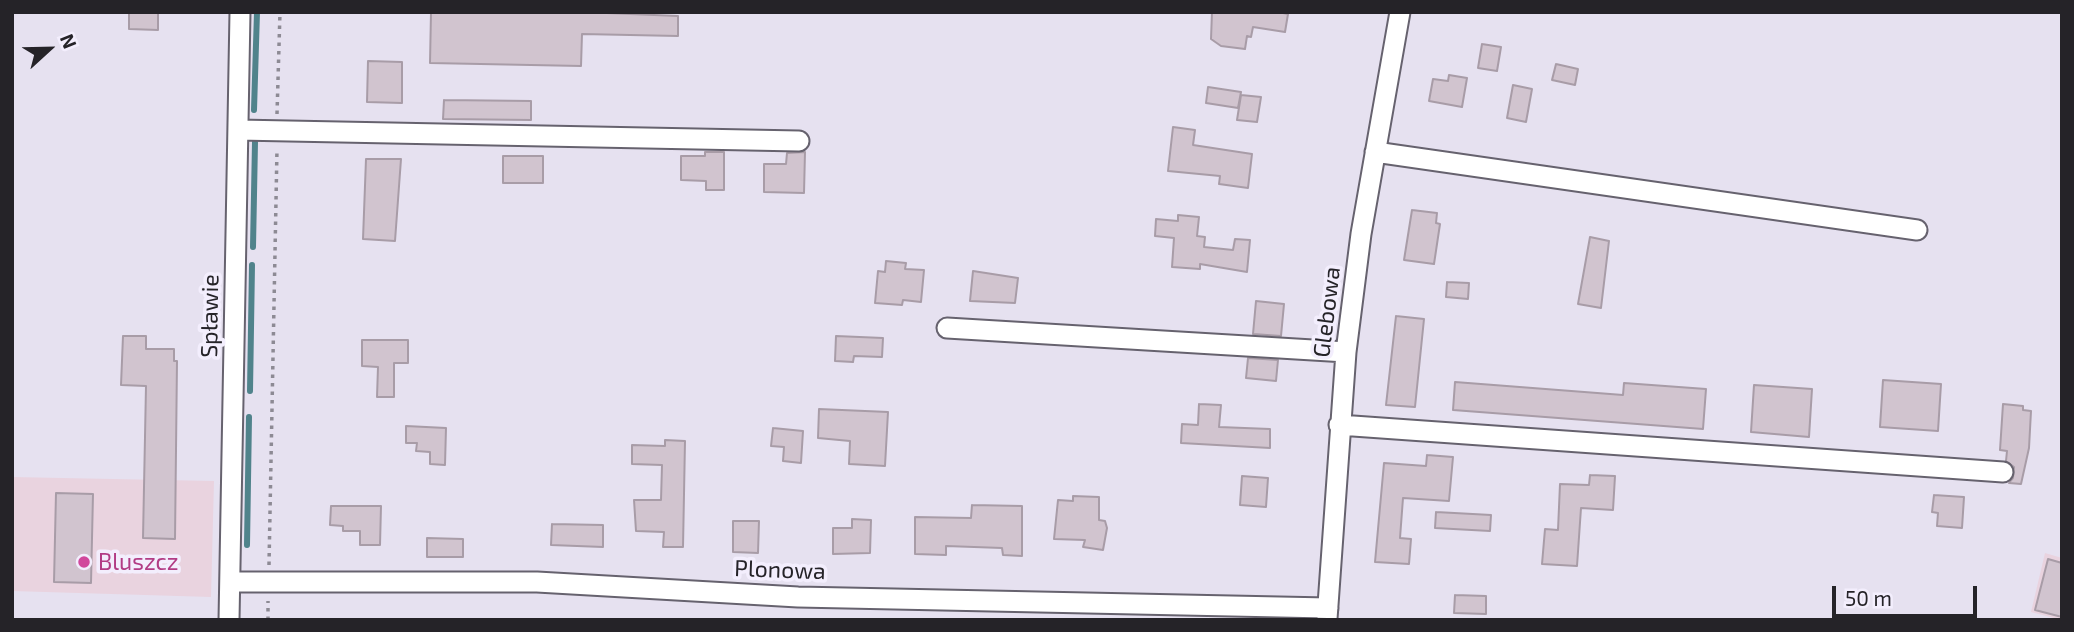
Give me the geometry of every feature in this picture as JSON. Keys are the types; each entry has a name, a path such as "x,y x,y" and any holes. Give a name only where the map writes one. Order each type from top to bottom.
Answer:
{"street":[{"name":"Spławie","path":"229,620 240,12"},
{"name":"Glebowa","path":"1327,614 1346,352 1375,152 1400,12"},
{"path":"238,130 799,141"},
{"path":"1375,152 1917,230"},
{"path":"947,328 1346,352"},
{"path":"1339,425 2003,472"},
{"name":"Plonowa","path":"229,582 537,582 798,597 1327,614"}],"path":[{"path":"268,620 280,12"}],"shaded area":[{"path":"12,477 214,481 211,597 12,591"},
{"path":"2045,553 2062,558 2062,620 2031,612"}],"building":[{"path":"129,12 158,12 158,30 129,29"},
{"path":"431,12 583,12 678,16 678,36 582,34 581,66 430,63"},
{"path":"1212,12 1288,14 1285,32 1253,27 1251,37 1247,36 1245,49 1221,46 1211,39"},
{"path":"1482,44 1501,47 1497,71 1478,68"},
{"path":"368,61 402,62 402,103 367,102"},
{"path":"1556,64 1578,69 1575,85 1552,80"},
{"path":"1449,75 1467,78 1462,107 1429,101 1433,79 1448,81"},
{"path":"1513,85 1532,89 1526,122 1507,118"},
{"path":"1208,87 1241,92 1238,108 1206,103"},
{"path":"1241,95 1261,97 1257,122 1237,120"},
{"path":"444,100 531,101 531,120 443,119"},
{"path":"1173,127 1195,130 1193,145 1252,154 1248,188 1219,184 1220,176 1168,171"},
{"path":"705,152 724,152 724,190 706,190 706,181 681,180 681,156 705,156"},
{"path":"805,152 804,193 764,192 764,164 786,164 787,153"},
{"path":"503,156 543,156 543,183 503,183"},
{"path":"366,159 401,159 395,241 363,239"},
{"path":"1412,210 1437,213 1436,223 1440,224 1434,264 1404,260"},
{"path":"1178,215 1199,217 1197,236 1205,237 1204,247 1233,250 1235,239 1250,240 1247,272 1200,264 1200,269 1172,267 1174,238 1155,236 1156,219 1178,221"},
{"path":"1590,237 1609,241 1601,308 1578,304"},
{"path":"886,261 906,263 905,269 924,270 921,302 903,300 902,305 875,303 878,271 885,272"},
{"path":"973,271 1018,278 1015,303 970,301"},
{"path":"1447,282 1469,283 1468,299 1446,297"},
{"path":"1256,301 1284,304 1281,336 1253,334"},
{"path":"1396,316 1424,319 1415,407 1386,405"},
{"path":"123,336 146,336 146,349 174,349 174,361 177,361 175,539 143,538 146,386 121,385"},
{"path":"836,336 883,338 882,357 854,356 853,362 835,361"},
{"path":"362,340 408,340 408,363 394,363 394,397 377,397 378,367 362,366"},
{"path":"1248,358 1278,360 1276,381 1246,378"},
{"path":"1883,380 1941,384 1938,431 1880,427"},
{"path":"1455,382 1623,395 1624,383 1706,389 1703,429 1453,410"},
{"path":"1754,385 1812,389 1809,437 1751,432"},
{"path":"1199,404 1221,405 1219,427 1270,429 1270,448 1181,443 1182,424 1198,425"},
{"path":"2003,404 2023,406 2023,410 2031,411 2029,448 2021,484 2009,483 2013,478 2014,467 2006,461 2007,451 2000,450"},
{"path":"819,409 888,412 885,466 849,464 850,441 818,438"},
{"path":"406,426 446,428 445,465 430,464 430,452 416,451 417,443 406,443"},
{"path":"773,428 803,431 801,463 783,461 784,447 771,446"},
{"path":"665,440 685,441 683,547 663,547 664,532 636,531 634,500 661,500 662,465 632,464 632,445 665,446"},
{"path":"1427,455 1453,457 1449,501 1403,498 1400,538 1411,539 1409,564 1375,562 1384,463 1426,466"},
{"path":"1590,475 1615,476 1613,510 1581,508 1577,566 1542,564 1545,529 1558,530 1560,484 1589,485"},
{"path":"1242,476 1268,478 1266,507 1240,505"},
{"path":"56,493 93,494 91,583 54,582"},
{"path":"1934,495 1964,497 1962,528 1937,526 1938,513 1932,512"},
{"path":"1073,496 1099,497 1099,520 1105,521 1107,528 1103,550 1083,547 1085,540 1054,539 1058,500 1073,501"},
{"path":"972,505 1022,506 1022,556 1003,555 1002,548 946,546 946,555 915,554 915,517 971,518"},
{"path":"331,506 381,506 380,545 360,545 360,531 343,531 343,526 330,525"},
{"path":"1436,512 1491,515 1490,531 1435,528"},
{"path":"852,519 871,520 870,553 833,554 833,528 852,528"},
{"path":"733,521 759,521 758,553 733,552"},
{"path":"552,524 603,525 603,547 551,545"},
{"path":"427,538 463,539 463,557 427,557"},
{"path":"2048,559 2062,563 2062,617 2035,610"},
{"path":"1455,595 1486,596 1486,614 1454,613"}],"waterway":[{"path":"254,110 257,12"},
{"path":"253,247 255,142"},
{"path":"250,391 252,265"},
{"path":"247,545 249,417"}],"place":[{"name":"Bluszcz","path":"84,562"}]}
